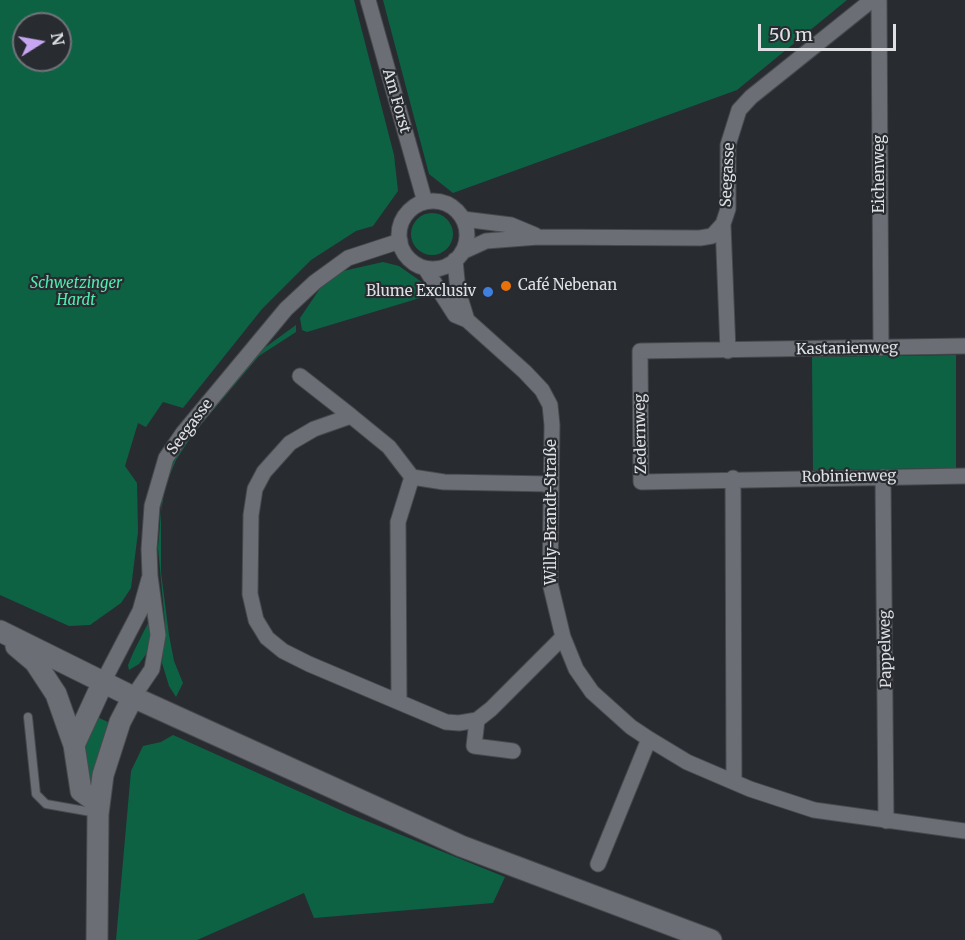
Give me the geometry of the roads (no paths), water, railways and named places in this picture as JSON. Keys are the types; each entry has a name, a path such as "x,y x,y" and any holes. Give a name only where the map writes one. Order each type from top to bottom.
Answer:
{"main road":[{"path":"0,631 134,697 461,846 711,940"},
{"path":"0,631 35,662 56,694 74,744 81,791 98,809"},
{"path":"74,744 103,682"},
{"path":"97,940 98,809 110,748 120,722 134,697"}],"street":[{"name":"Am Forst","path":"368,0 425,202"},
{"name":"Seegasse","path":"459,256 486,241 538,237 700,238 712,236 723,224 728,209 728,145 739,110 751,97 872,0"},
{"name":"Eichenweg","path":"879,0 881,348"},
{"path":"425,202 447,204 463,219 467,230 459,256 435,269 425,268 408,258 400,241 402,221 415,206 425,202"},
{"name":"Seegasse","path":"463,219 512,225 538,237"},
{"path":"723,224 728,351"},
{"name":"Seegasse","path":"134,697 152,669 158,635 150,576 152,506 166,458 183,433 286,309 315,282 348,258 400,241"},
{"name":"Willy-Brandt-Straße","path":"459,256 458,291 467,320"},
{"name":"Willy-Brandt-Straße","path":"425,268 455,315 467,320 542,390 550,405 552,425 550,583 563,637 576,669 592,692 649,739 687,762 734,782 814,810 965,831"},
{"name":"Kastanienweg","path":"728,351 965,346"},
{"name":"Zedernweg","path":"728,351 640,351 641,482 733,478"},
{"path":"300,376 389,447 412,477 444,482 550,484"},
{"path":"351,416 314,429 290,443 264,472 255,489 251,514 250,594 256,620 267,638 282,651 446,722 477,720 491,710 563,637"},
{"name":"Robinienweg","path":"733,478 965,476"},
{"path":"399,701 398,522 412,477"},
{"name":"Pappelweg","path":"883,477 886,821"},
{"path":"733,478 734,782"},
{"path":"103,682 140,611 150,576"},
{"path":"477,720 474,746 513,751"},
{"path":"598,864 649,739"}],"lane":[{"path":"28,717 36,794 46,804 98,809"}],"place":[{"name":"Café Nebenan","path":"506,286"},
{"name":"Blume Exclusiv","path":"488,292"}],"park label":[{"name":"Schwetzinger Hardt","path":"76,292"}]}
